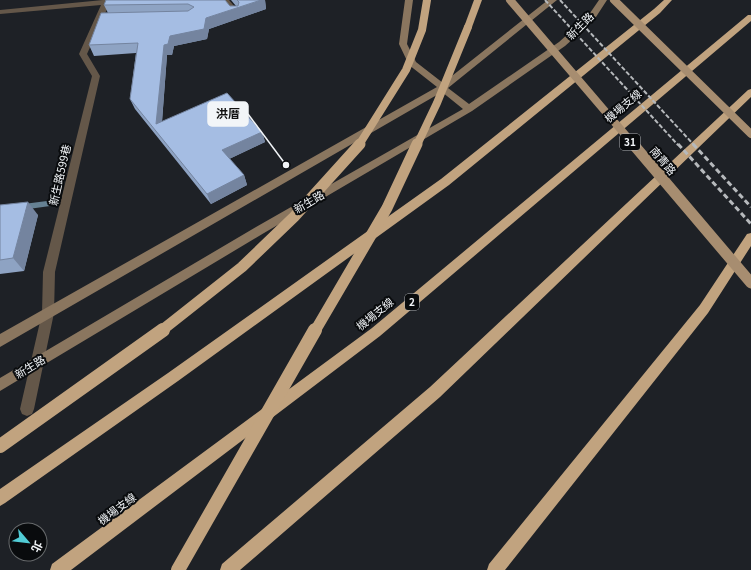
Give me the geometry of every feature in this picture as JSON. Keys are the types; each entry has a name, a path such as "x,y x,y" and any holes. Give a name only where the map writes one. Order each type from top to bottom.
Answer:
{"highway":[{"path":"0,446 177,320 242,267 294,217 356,150 386,104 406,70 422,30 427,0"},
{"path":"178,570 278,394 387,208 437,103 478,0"},
{"path":"0,498 173,378 445,182 633,31 668,0"},
{"name":"機場支線","path":"58,570 376,332 751,17"},
{"path":"228,570 435,392 751,92"},
{"path":"495,570 704,309 751,237"}],"main road":[{"path":"409,0 403,44 412,64 470,109"},
{"name":"南青路","path":"510,0 751,283"},
{"path":"0,341 442,88 553,0"},
{"name":"新生路","path":"0,385 260,230 470,109 562,44 591,18 603,0"},
{"path":"614,0 751,134"}],"lane":[{"path":"225,0 236,13"},
{"path":"0,12 106,1"},
{"name":"新生路599巷","path":"26,410 48,313 49,272 96,76 83,54 101,20 106,1"}],"building":[{"path":"106,0 225,0 230,6 238,6 239,2 237,0 261,0 206,18 204,29 170,36 168,44 164,45 156,124 227,93 262,132 222,150 244,175 207,194 130,99 138,43 89,45 101,13 188,11 194,7 188,4 104,5"},
{"path":"28,202 13,258 0,260 0,205"}],"waterway":[{"path":"0,210 47,204"}],"railway":[{"path":"545,0 678,145"},
{"path":"560,0 694,145"},
{"path":"678,144 751,224"},
{"path":"693,144 751,207"}],"place":[{"name":"洪厝","path":"286,165"}]}
